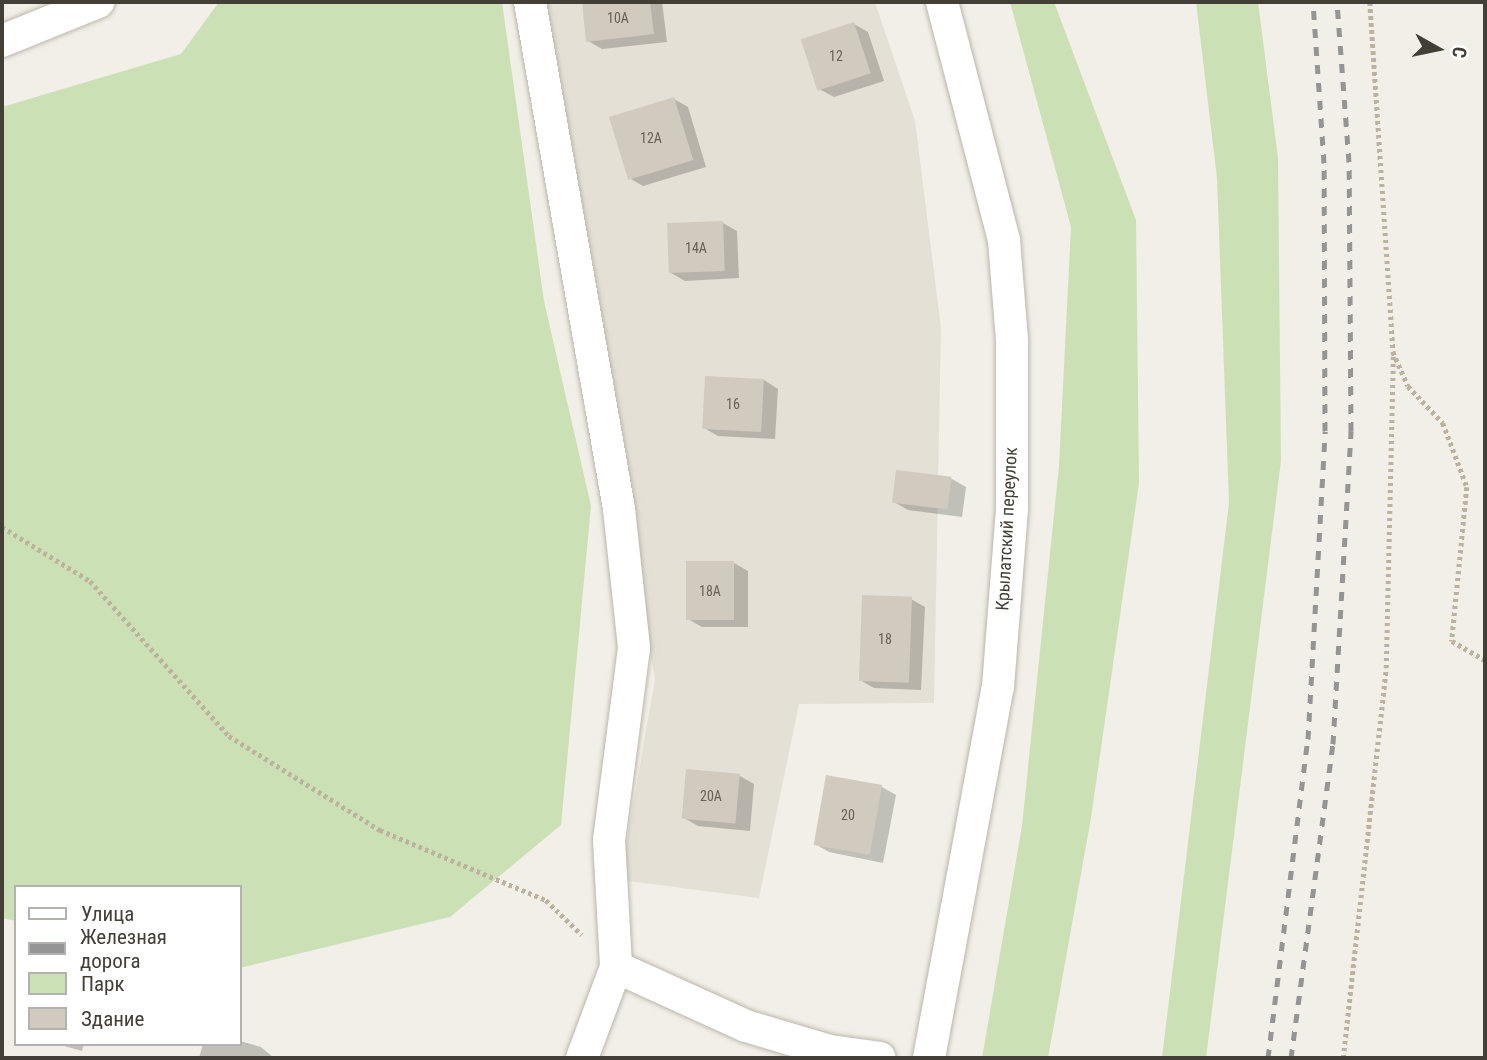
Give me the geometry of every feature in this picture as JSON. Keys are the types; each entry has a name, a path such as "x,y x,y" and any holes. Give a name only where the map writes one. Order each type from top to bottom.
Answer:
{"street":[{"path":"2,41 98,2"},
{"path":"530,2 619,509 634,648 609,840 616,967 582,1058"},
{"name":"Крылатский переулок","path":"929,1058 998,687 1012,508 1012,341 1004,240 942,2"},
{"path":"616,967 746,1026 830,1051 880,1058"}],"path":[{"path":"1343,1058 1386,667 1393,352 1370,2"},
{"path":"1393,352 1408,386 1443,423 1466,487 1452,641 1485,660"},
{"path":"2,527 90,581 229,736 380,830 546,900 616,967"}],"shaded area":[{"path":"533,2 875,2 915,121 941,328 934,703 799,704 759,898 620,880 655,679"}],"green space":[{"path":"219,2 502,2 544,301 591,506 561,825 450,917 242,968 242,885 14,885 14,921 2,918 2,107 181,54"},
{"path":"1010,2 1054,2 1136,220 1139,483 1091,818 1048,1058 982,1058 1022,826 1059,466 1071,227"},
{"path":"1196,2 1258,2 1278,158 1281,461 1206,1058 1162,1058 1229,503 1217,178"}],"building":[{"path":"582,2 650,2 654,34 586,42"},
{"path":"854,22 871,73 817,91 801,39"},
{"path":"674,97 693,160 628,180 609,117"},
{"path":"723,221 725,271 669,273 667,223"},
{"path":"705,376 764,379 761,432 702,429"},
{"path":"896,470 952,477 948,510 892,503"},
{"path":"686,561 734,561 734,620 686,620"},
{"path":"862,595 912,597 909,683 859,681"},
{"path":"686,769 740,774 735,824 682,819"},
{"path":"826,775 882,785 870,855 814,845"}],"railway":[{"path":"1268,1058 1308,739 1325,431 1324,163 1313,2"},
{"path":"1291,1058 1333,744 1351,431 1349,162 1337,2"}]}
